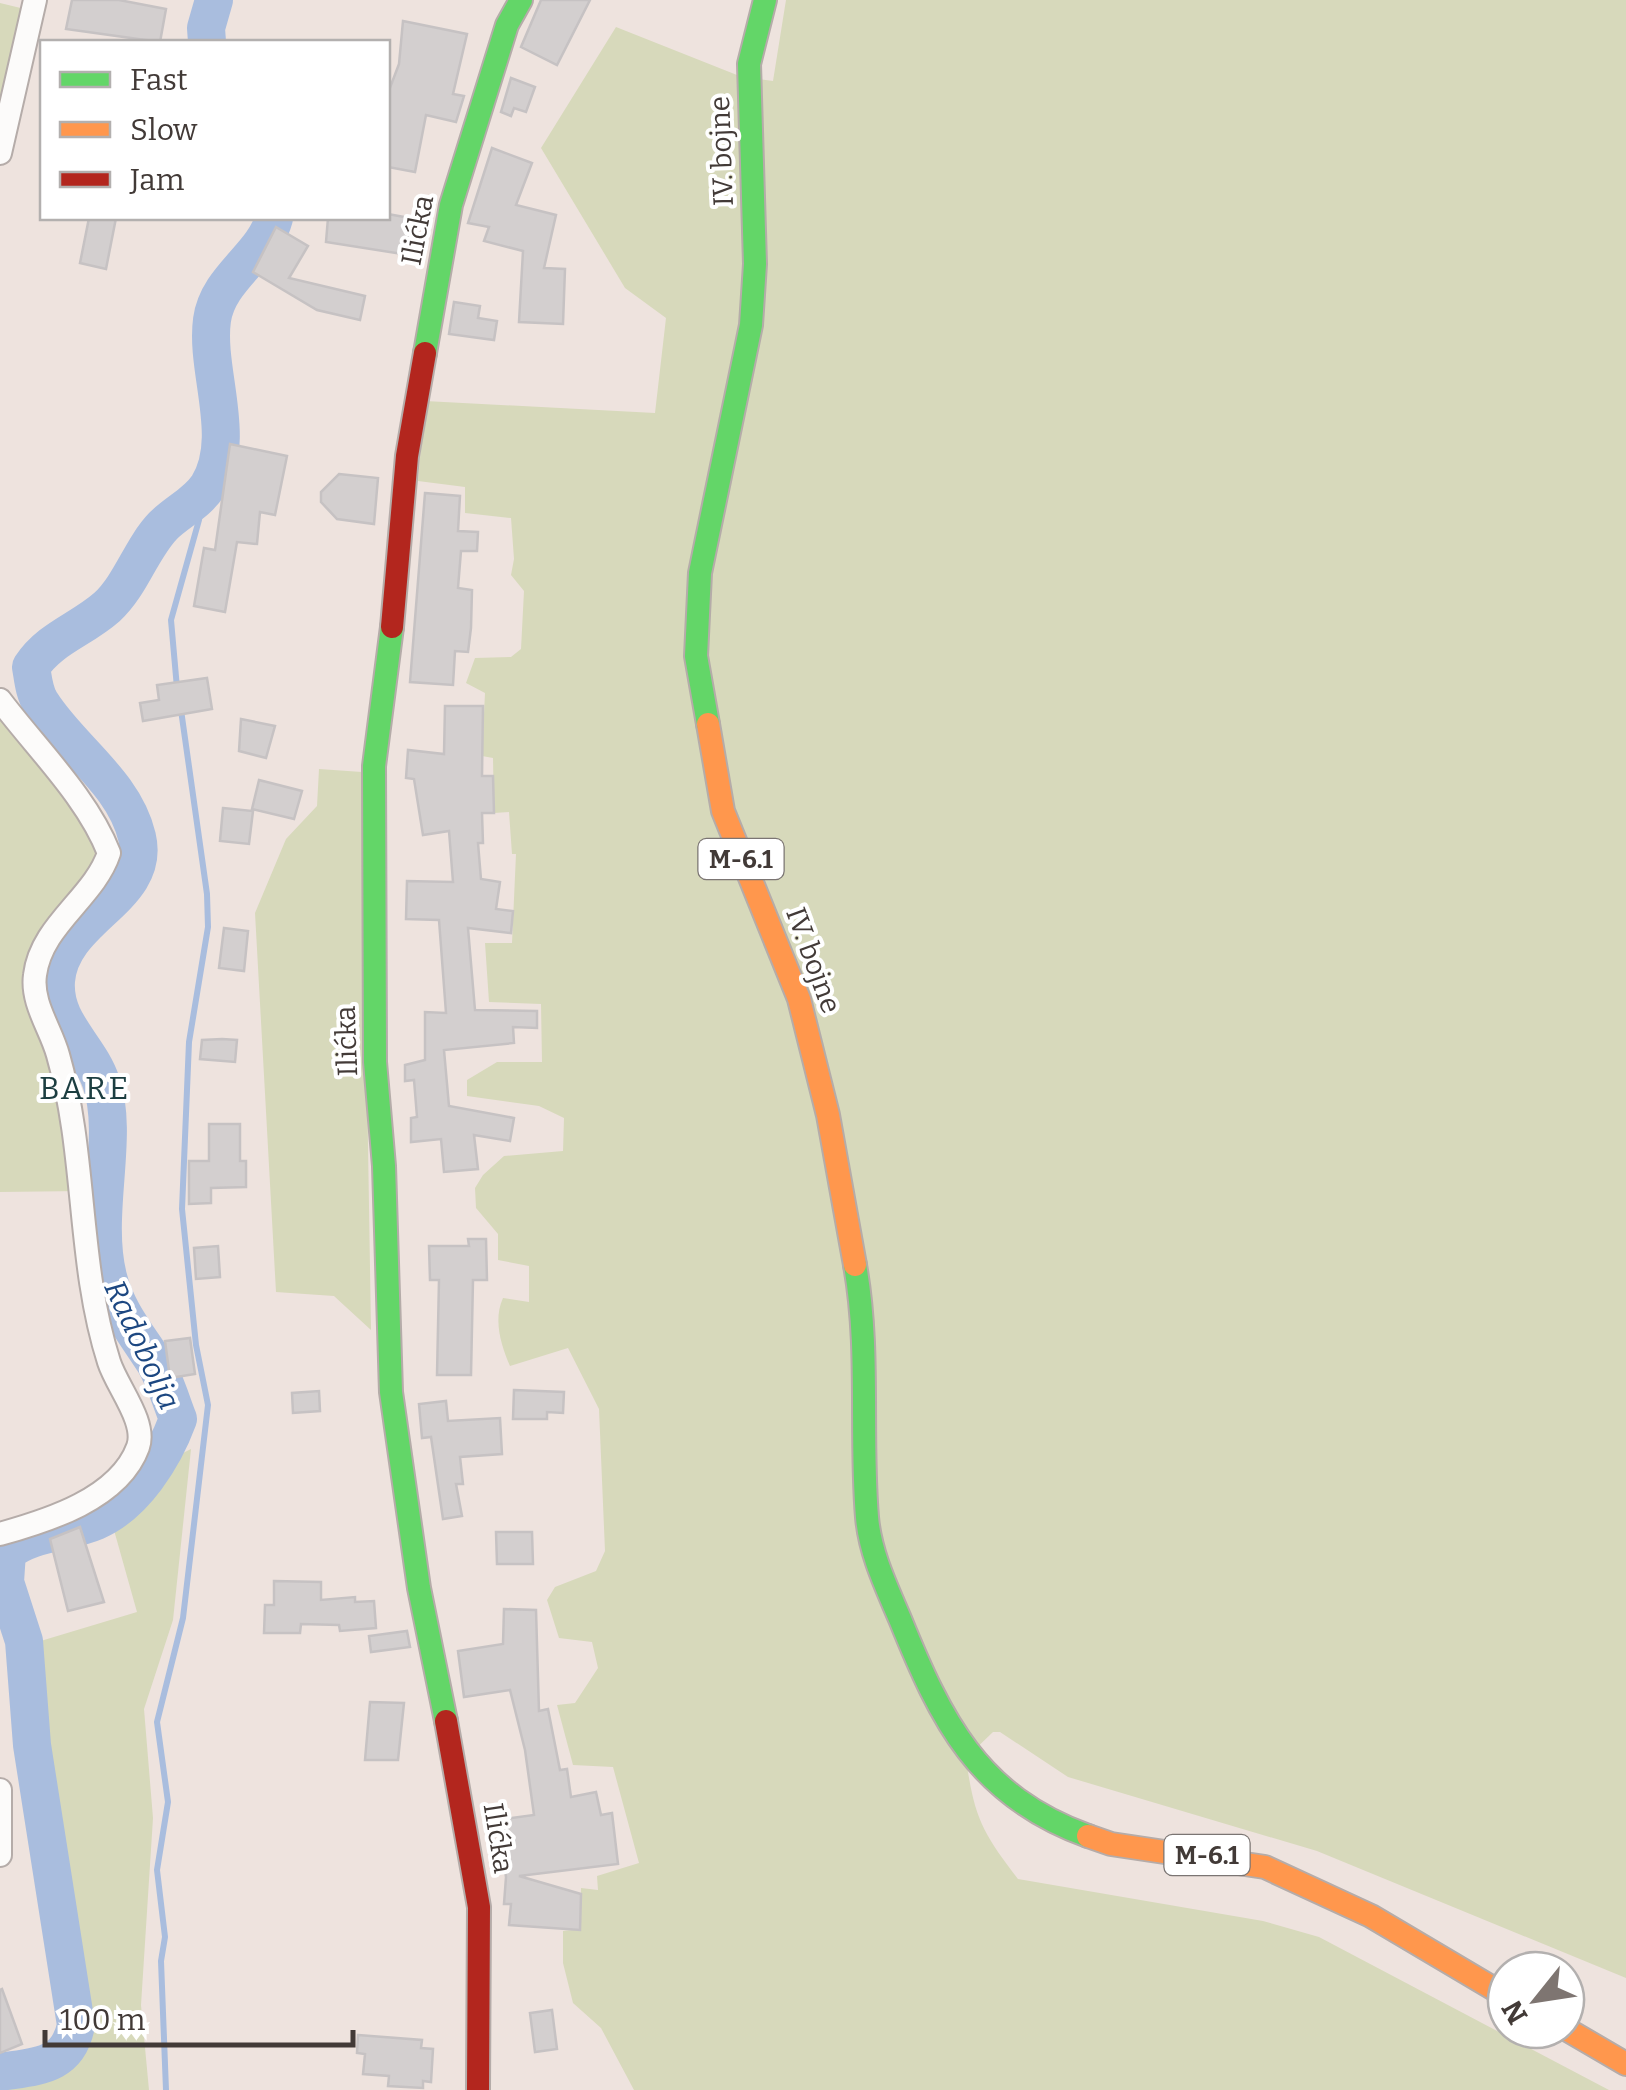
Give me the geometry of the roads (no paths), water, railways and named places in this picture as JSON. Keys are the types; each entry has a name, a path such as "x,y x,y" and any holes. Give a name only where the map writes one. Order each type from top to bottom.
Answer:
{"main road":[{"name":"Ilićka","path":"478,2090 479,1907 474,1862 421,1600 391,1392 384,1166 375,1062 374,766 387,691 406,456 451,205 507,25 522,0"},
{"name":"IV. bojne","path":"765,0 756,26 749,79 756,264 751,325 700,572 696,656 723,811 782,952 816,1055 864,1315 867,1518 875,1558 933,1700 955,1738 1002,1789 1069,1830 1111,1844 1208,1855 1265,1867 1371,1916 1486,1984"},
{"path":"1586,2041 1626,2064"}],"street":[{"path":"0,152 34,0"},
{"path":"0,700 54,773 78,796 98,825 109,853 101,876 48,941 34,974 36,998 68,1089 95,1308 117,1387 138,1424 138,1446 108,1484 56,1516 0,1534"},
{"path":"0,1790 0,1855"}],"waterway":[{"name":"Radobolja","path":"207,40 214,0"},
{"name":"Radobolja","path":"0,2072 38,2066 58,2057 72,2039 76,2025 32,1745 24,1641 5,1582 7,1552 39,1536 96,1521 123,1503 156,1463 178,1419 159,1370 122,1311 108,1277 103,1227 106,1104 101,1082 66,1022 57,996 62,959 73,940 131,877 138,858 137,837 121,799 41,703 31,667 57,641 107,607 155,535 208,486 216,467 221,426 212,320 223,291 261,244 273,220"},
{"name":"Radobolja","path":"177,688 171,620 199,520 202,493"},
{"name":"Radobolja","path":"166,2090 161,1961 165,1937 157,1870 168,1802 157,1722 183,1618 208,1405 196,1345 182,1209 189,1042 208,927 207,894 181,710"}],"district":[{"name":"BARE","path":"85,1088"}]}
